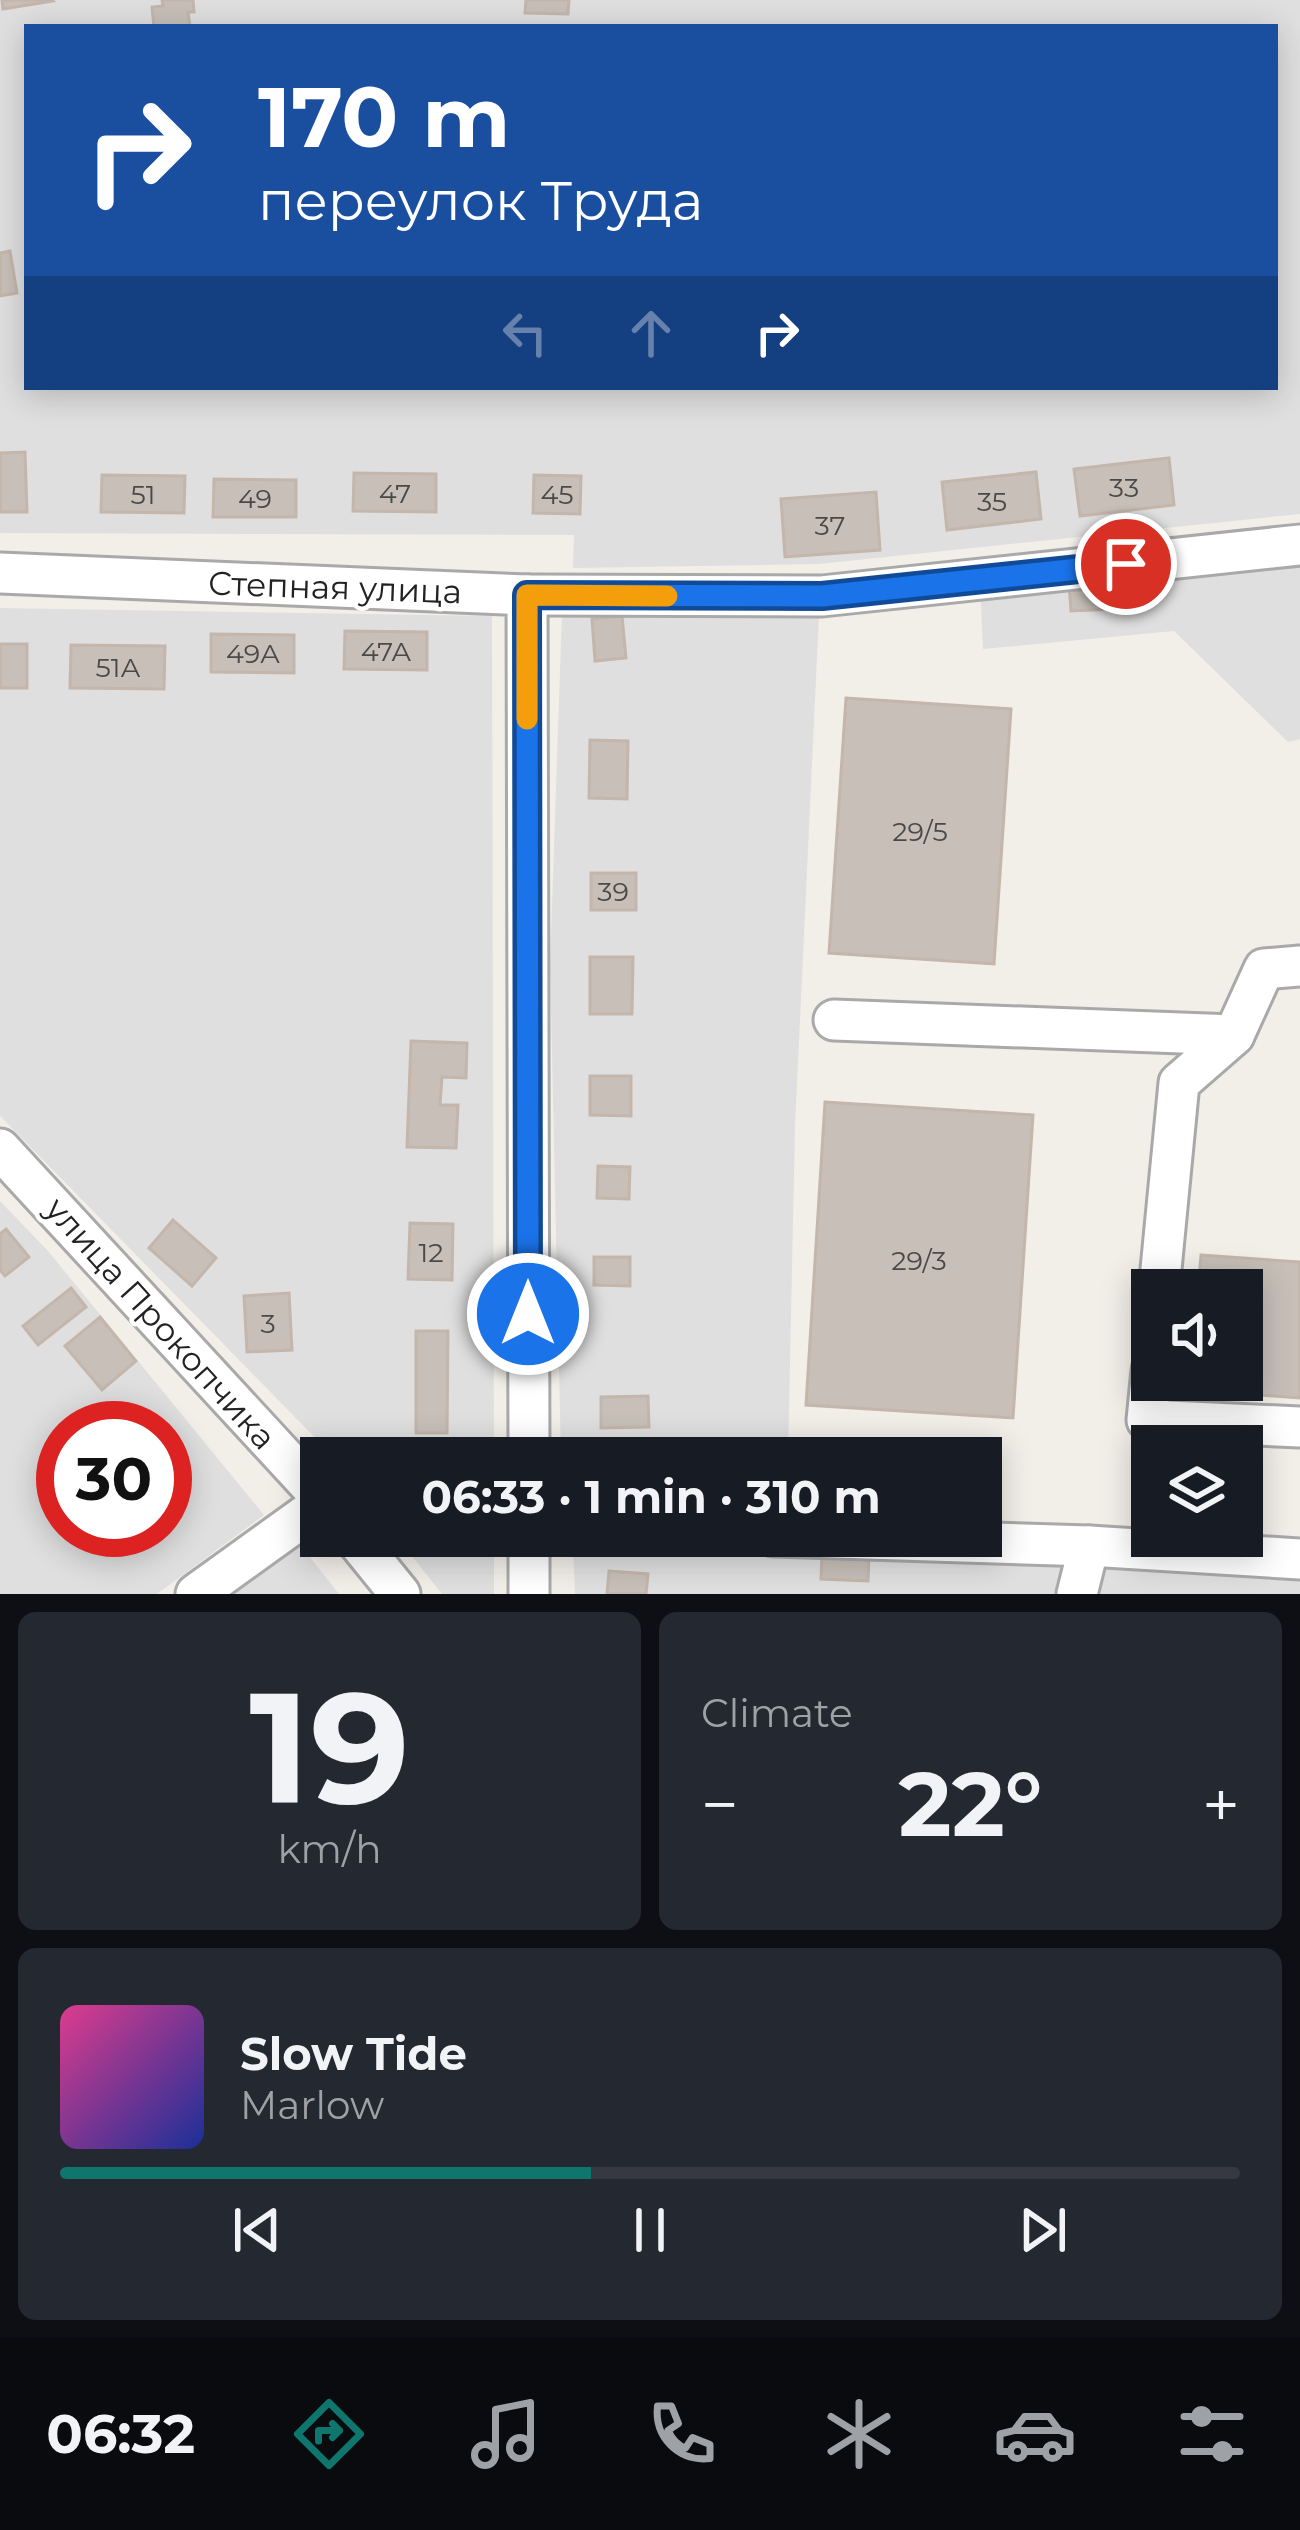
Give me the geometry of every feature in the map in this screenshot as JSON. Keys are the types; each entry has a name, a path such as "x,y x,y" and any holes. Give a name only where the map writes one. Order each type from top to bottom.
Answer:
{"street":[{"name":"Степная улица","path":"0,573 527,595 822,596 1300,545"},
{"path":"527,595 529,1437"},
{"path":"1162,1269 1179,1083 1234,1034 1264,969 1300,966"},
{"path":"834,1021 1234,1034"},
{"name":"улица Прокопчика","path":"0,1149 300,1478"},
{"path":"1149,1401 1147,1420 1300,1427"},
{"path":"196,1594 300,1517"},
{"path":"1002,1543 1300,1559"},
{"path":"1077,1594 1089,1546"},
{"path":"369,1557 400,1594"},
{"path":"529,1557 529,1594"}],"shaded area":[{"path":"0,0 1300,0 1300,514 819,564 573,568 574,535 0,533"},
{"path":"1300,560 1300,739 1288,742 1174,631 983,649 980,584"},
{"path":"0,608 492,616 494,1437 314,1437 0,1116"},
{"path":"562,612 819,615 795,1126 788,1437 561,1437 550,965"},
{"path":"0,1201 48,1251 171,1401 36,1401 36,1557 192,1557 192,1427 264,1515 157,1594 0,1594"},
{"path":"298,1542 300,1557 310,1557 339,1594 228,1594"},
{"path":"413,1557 494,1557 494,1594 442,1594"},
{"path":"573,1557 999,1557 1300,1579 1300,1594 575,1594"}],"building":[{"path":"2,0 52,0 53,1 3,9"},
{"path":"162,0 193,0 190,24 154,24 152,7 163,6"},
{"path":"526,0 569,0 568,14 525,13"},
{"path":"10,251 17,293 0,296 0,253"},
{"path":"25,452 27,512 0,512 0,453"},
{"path":"1169,458 1174,505 1080,516 1074,469"},
{"path":"1036,472 1041,519 947,530 942,482"},
{"path":"354,473 436,474 436,512 353,511"},
{"path":"102,475 185,476 184,513 101,512"},
{"path":"534,475 581,476 580,514 533,513"},
{"path":"214,479 296,480 296,517 213,517"},
{"path":"876,492 880,550 785,557 781,499"},
{"path":"1110,582 1112,609 1071,611 1069,584"},
{"path":"622,616 626,658 595,661 592,619"},
{"path":"345,631 427,632 427,670 344,669"},
{"path":"211,634 294,635 294,673 211,672"},
{"path":"0,644 27,644 27,688 0,688"},
{"path":"71,645 165,646 164,689 70,688"},
{"path":"846,698 1011,709 994,964 829,953"},
{"path":"590,740 628,741 627,799 589,798"},
{"path":"591,873 636,873 636,910 591,910"},
{"path":"590,957 633,957 632,1014 590,1014"},
{"path":"411,1041 467,1043 466,1078 442,1077 440,1105 458,1105 456,1148 407,1147"},
{"path":"590,1076 631,1076 631,1116 590,1115"},
{"path":"825,1102 1033,1115 1013,1418 806,1405"},
{"path":"598,1166 630,1167 629,1199 597,1198"},
{"path":"173,1220 216,1258 192,1286 149,1248"},
{"path":"410,1223 453,1224 452,1280 408,1279"},
{"path":"6,1229 29,1257 5,1276 0,1270 0,1234"},
{"path":"1201,1255 1300,1262 1300,1398 1263,1395 1263,1269 1200,1269"},
{"path":"594,1257 630,1257 630,1286 594,1285"},
{"path":"71,1288 86,1307 38,1345 23,1326"},
{"path":"289,1293 292,1350 247,1352 244,1296"},
{"path":"100,1317 136,1361 102,1390 65,1346"},
{"path":"416,1331 448,1331 447,1433 416,1433"},
{"path":"648,1396 649,1427 601,1428 601,1397"},
{"path":"822,1557 869,1557 868,1581 821,1579"},
{"path":"609,1571 648,1574 646,1594 607,1594"}],"slow traffic":[{"path":"527,719 527,595 667,596"}],"route":[{"path":"528,1314 527,595 822,596 1126,564"}]}
